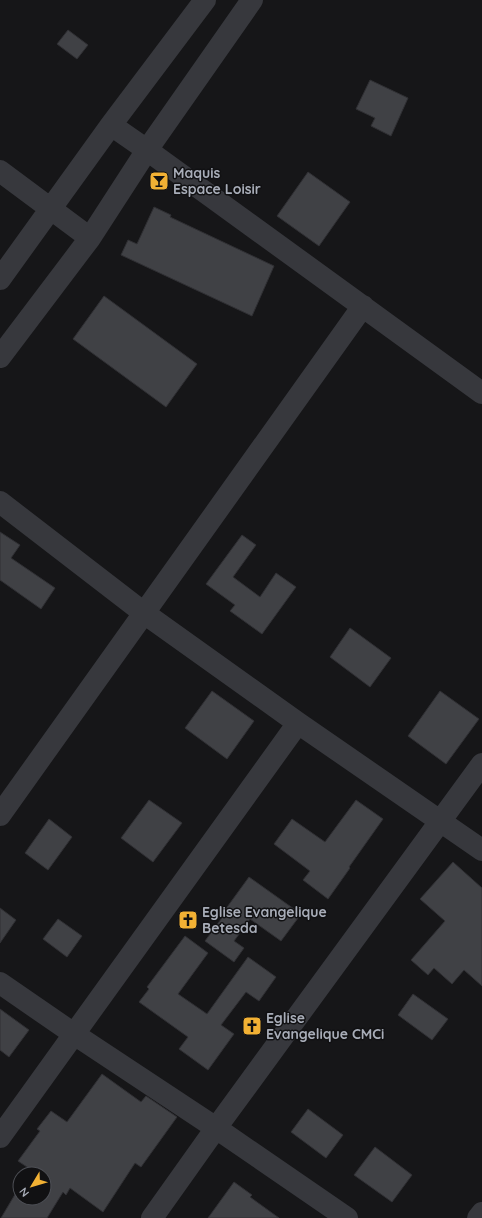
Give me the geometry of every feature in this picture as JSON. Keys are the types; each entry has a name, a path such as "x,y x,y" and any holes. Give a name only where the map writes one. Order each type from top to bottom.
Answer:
{"street":[{"path":"0,279 110,125 205,0"},
{"path":"0,358 90,238 147,150 252,0"},
{"path":"110,125 147,150 482,393"},
{"path":"0,171 90,238"},
{"path":"0,815 363,306"},
{"path":"0,502 144,613 298,723 482,850"},
{"path":"0,1137 298,723"},
{"path":"152,1218 482,764"},
{"path":"0,983 347,1218"},
{"path":"478,1218 482,1213"}],"building":[{"path":"68,30 88,45 77,59 57,44"},
{"path":"370,80 408,98 391,136 371,126 375,118 356,109"},
{"path":"308,172 350,202 319,246 277,216"},
{"path":"154,207 171,215 170,217 274,266 252,316 121,255 128,240 137,244"},
{"path":"104,296 197,364 166,407 73,339"},
{"path":"0,532 20,545 11,558 55,588 41,609 0,580"},
{"path":"242,535 256,545 233,577 260,597 276,573 296,587 262,634 230,611 235,605 206,584"},
{"path":"350,628 391,658 370,687 330,657"},
{"path":"212,691 254,721 227,759 185,728"},
{"path":"440,691 479,719 446,764 408,736"},
{"path":"149,800 182,823 153,862 121,838"},
{"path":"356,800 383,819 328,899 303,880 310,871 274,844 292,819 325,842"},
{"path":"49,819 72,837 48,870 25,853"},
{"path":"453,862 482,888 482,986 464,970 452,984 434,968 428,975 411,960 445,921 420,899"},
{"path":"249,877 301,914 281,941 250,919 234,941 244,948 234,962 205,941"},
{"path":"0,908 16,920 0,943"},
{"path":"58,919 82,936 67,957 43,939"},
{"path":"185,936 208,953 178,994 207,1014 248,957 276,977 259,1001 246,992 221,1025 234,1034 208,1070 179,1049 188,1037 139,1002 149,989 147,987"},
{"path":"413,994 448,1019 432,1040 398,1015"},
{"path":"0,1009 29,1030 9,1057 0,1050"},
{"path":"102,1074 141,1102 146,1096 177,1117 141,1167 135,1163 103,1212 70,1188 66,1195 63,1192 47,1218 1,1218 12,1199 12,1206 52,1206 52,1166 26,1166 18,1161 40,1131 37,1129 51,1111 67,1122"},
{"path":"308,1109 343,1135 326,1158 291,1132"},
{"path":"375,1147 412,1175 392,1202 354,1175"},
{"path":"234,1182 252,1195 250,1197 279,1218 208,1218"}],"place":[{"name":"Maquis Espace Loisir","path":"159,181"},
{"name":"Eglise Evangelique Betesda","path":"188,920"},
{"name":"Eglise Evangelique CMCi","path":"252,1026"}]}
